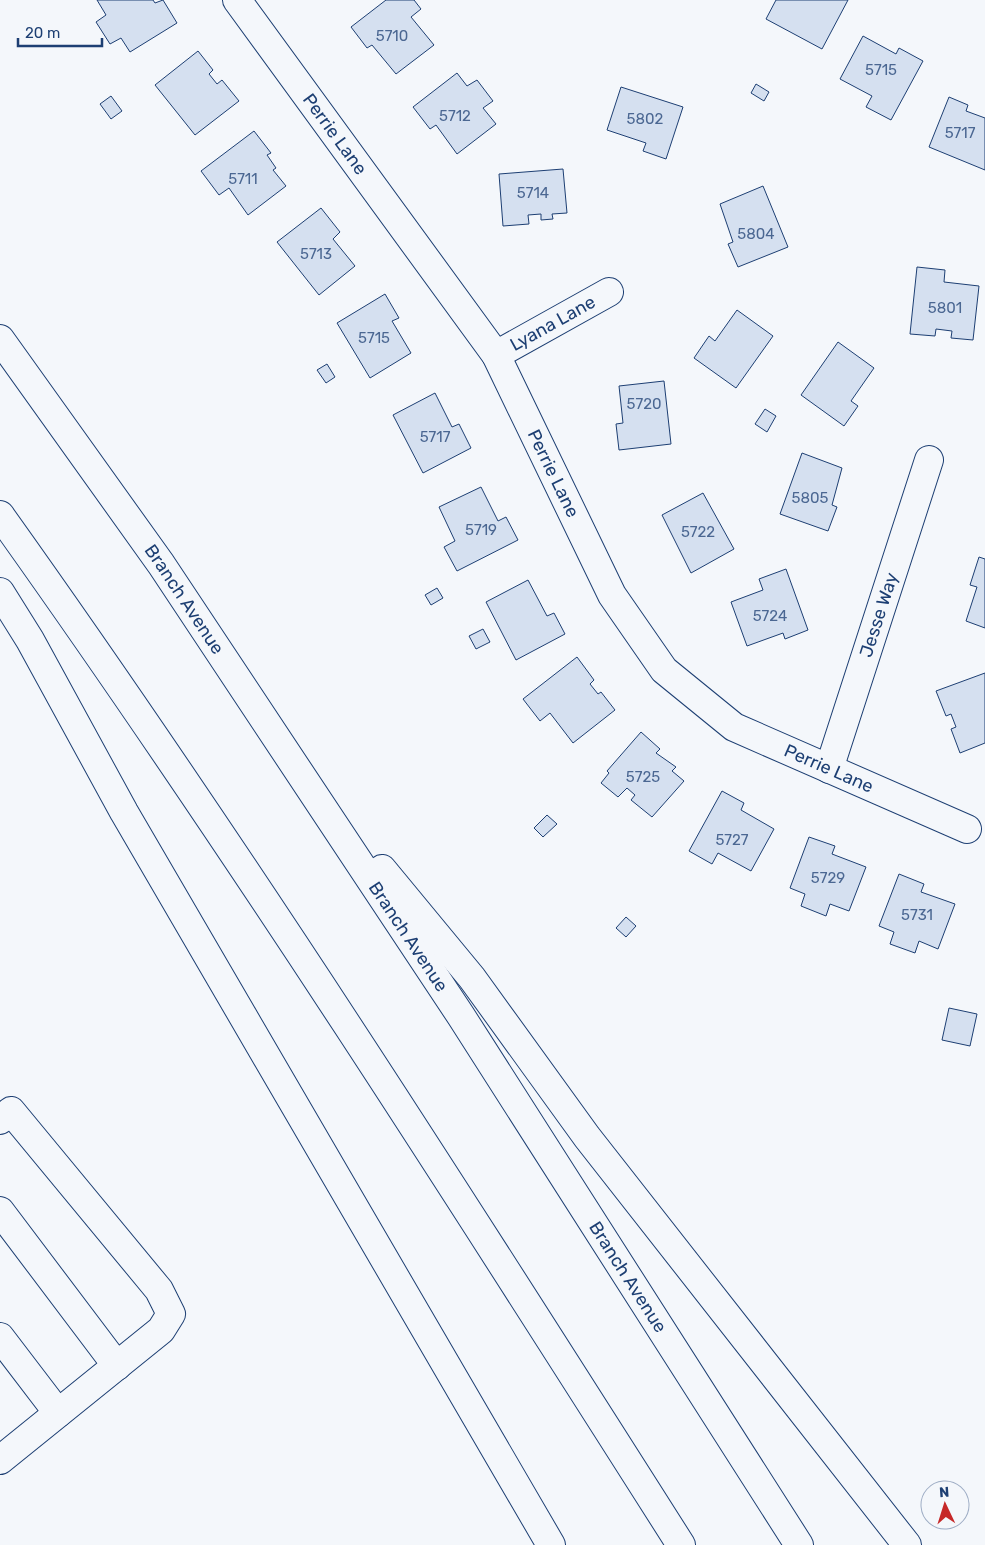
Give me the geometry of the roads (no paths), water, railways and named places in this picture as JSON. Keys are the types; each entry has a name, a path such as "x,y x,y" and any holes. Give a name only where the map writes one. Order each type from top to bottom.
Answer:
{"main road":[{"name":"Perrie Lane","path":"237,0 496,355 612,594 664,670 734,727 967,829"},
{"name":"Lyana Lane","path":"496,355 609,292"},
{"name":"Branch Avenue","path":"0,339 161,564 461,1016 799,1545"},
{"name":"Jesse Way","path":"829,769 929,460"},
{"path":"0,514 106,665 316,975 681,1545"},
{"path":"0,592 30,640 124,812 550,1545"},
{"path":"290,758 472,978 587,1137 906,1545"},
{"path":"0,1460 161,1330 171,1314 159,1290 4,1108"},
{"path":"0,1211 118,1366"},
{"path":"0,1337 58,1413"}]}
